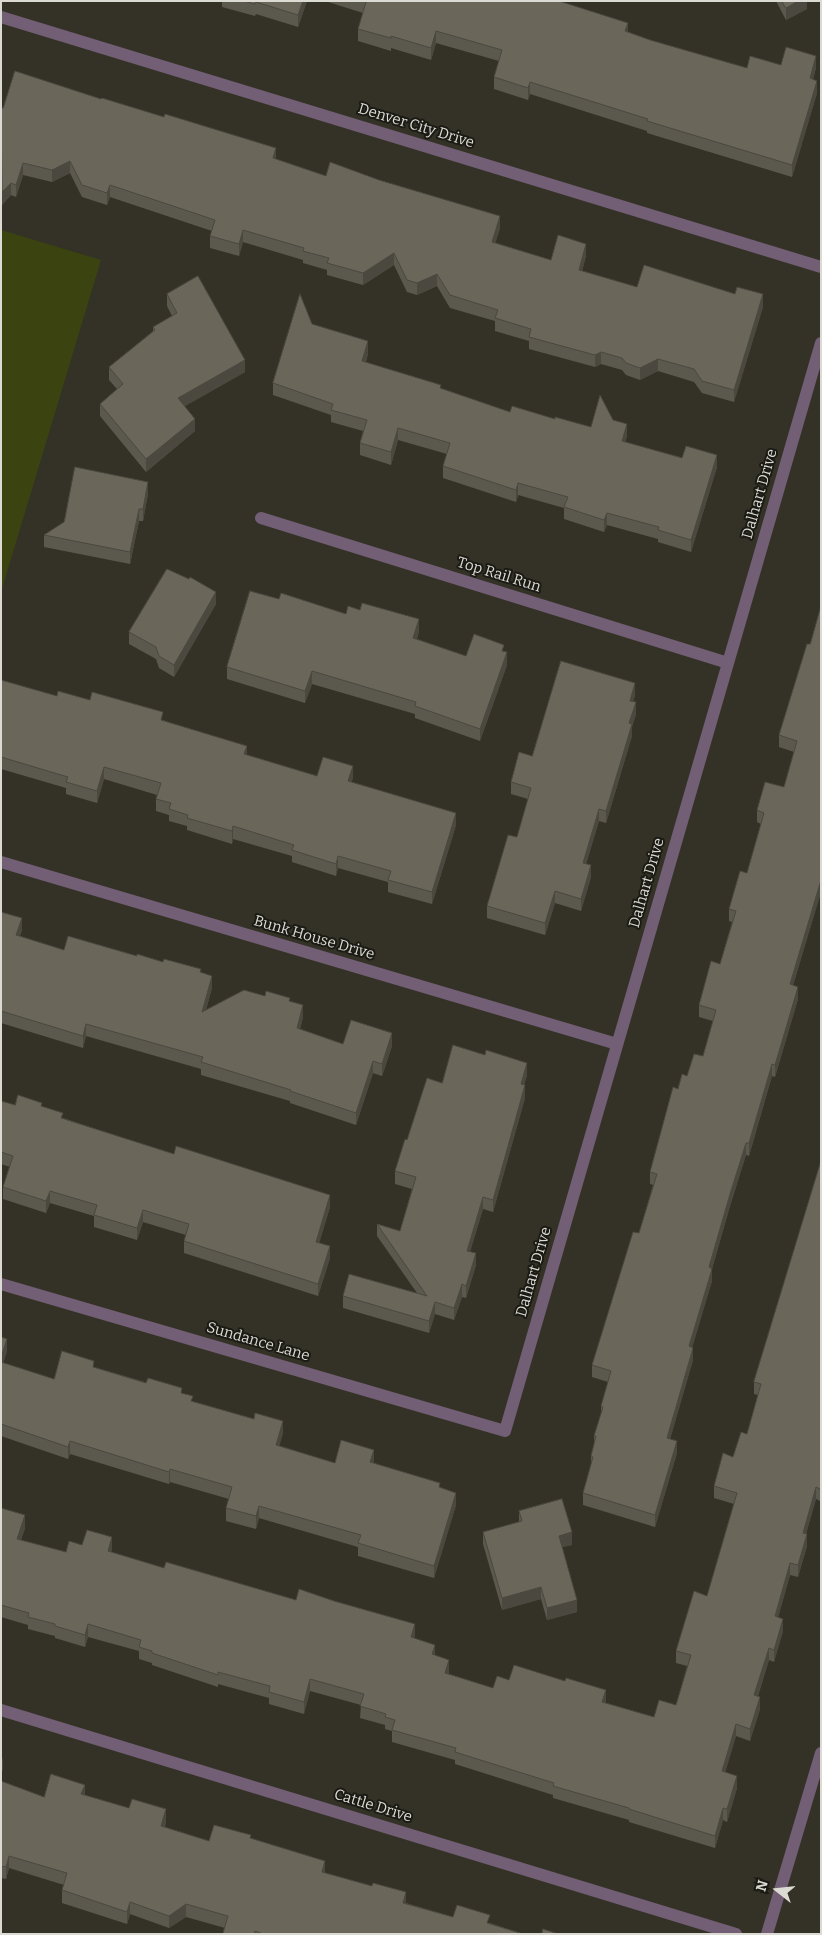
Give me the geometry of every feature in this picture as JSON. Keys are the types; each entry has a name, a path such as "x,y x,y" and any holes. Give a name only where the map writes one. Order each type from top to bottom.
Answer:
{"street":[{"name":"Denver City Drive","path":"1,17 821,267"},
{"name":"Dalhart Drive","path":"505,1431 821,343"},
{"name":"Top Rail Run","path":"261,518 728,662"},
{"name":"Bunk House Drive","path":"1,862 618,1044"},
{"name":"Sundance Lane","path":"1,1284 505,1431"},
{"name":"Cattle Drive","path":"1,1710 736,1934"},
{"path":"767,1934 821,1753"}],"green space":[{"path":"1,230 101,260 1,592"}],"building":[{"path":"245,1 303,1 298,15 256,2 255,4"},
{"path":"364,1 559,1 628,23 625,31 650,40 747,68 750,56 781,65 786,47 816,56 810,78 817,81 792,165 647,121 648,119 530,82 528,88 494,77 502,50 436,31 431,48 391,36 391,38 358,29 366,2"},
{"path":"782,1 798,1 786,8"},
{"path":"15,71 101,99 164,117 165,114 276,148 273,158 326,176 330,162 379,180 500,216 492,242 551,260 558,235 586,244 579,270 637,287 644,265 735,294 737,287 763,294 734,390 702,381 694,369 658,359 640,368 626,363 622,358 601,352 595,355 529,337 531,329 495,318 498,310 450,295 437,274 417,283 407,280 394,253 363,273 327,263 329,258 303,251 304,248 243,230 239,244 210,236 215,220 110,185 107,193 82,185 70,161 52,170 23,163 16,185 11,183 2,192 1,108 3,108"},
{"path":"198,276 245,360 178,398 195,419 146,459 100,404 123,384 109,367 155,330 153,327 177,313 167,294"},
{"path":"300,294 312,324 368,341 362,361 441,385 440,388 510,412 512,406 555,419 555,417 591,427 600,395 613,420 627,424 622,441 682,458 686,446 717,455 691,540 658,530 659,527 607,513 604,520 564,507 568,497 518,483 516,490 443,466 450,443 398,428 391,452 360,443 367,420 331,410 333,404 273,383"},
{"path":"75,467 148,482 143,509 139,509 130,552 44,535 64,522"},
{"path":"167,569 189,579 190,577 216,592 174,665 159,656 156,647 129,632"},
{"path":"250,591 279,599 281,593 346,614 348,606 360,610 362,603 419,619 413,638 466,656 474,634 504,645 502,651 507,652 480,729 415,706 416,702 312,671 305,691 227,667"},
{"path":"821,606 821,880 790,984 798,987 775,1065 772,1064 749,1143 746,1143 709,1267 712,1269 689,1346 693,1348 667,1438 677,1441 655,1515 583,1493 593,1457 591,1456 596,1436 594,1436 611,1371 592,1365 633,1232 639,1233 657,1174 650,1172 673,1087 678,1089 682,1074 687,1076 694,1054 703,1056 716,1010 699,1005 711,961 720,964 736,911 729,909 740,871 747,873 764,813 757,810 765,782 784,787 797,741 779,735 807,644 810,644"},
{"path":"561,661 635,683 630,701 636,702 629,723 632,724 606,811 599,809 583,863 591,865 581,899 555,891 545,923 487,906 508,835 517,837 531,788 511,782 519,752 532,756"},
{"path":"1,680 57,696 58,691 90,700 92,692 163,712 161,720 247,746 244,754 317,776 323,757 353,766 348,781 456,813 432,892 388,880 391,871 338,856 336,864 292,850 294,845 233,826 232,831 187,818 188,815 169,809 171,803 156,799 161,783 104,767 97,791 66,782 68,777 1,757"},
{"path":"1,912 22,918 16,935 64,950 68,936 137,956 137,954 163,962 164,959 201,969 200,972 212,976 202,1012 244,990 265,996 266,991 290,998 289,1001 303,1005 297,1028 343,1044 351,1020 392,1033 382,1064 373,1061 356,1113 291,1090 201,1062 203,1057 86,1024 83,1036 1,1011"},
{"path":"453,1045 485,1055 486,1050 527,1063 521,1084 525,1085 493,1200 483,1197 467,1251 476,1253 466,1286 462,1284 454,1308 435,1302 429,1321 343,1296 349,1274 427,1296 377,1224 400,1231 416,1177 395,1171 427,1078 442,1083"},
{"path":"18,1095 42,1103 41,1106 63,1113 61,1118 174,1154 176,1146 330,1195 316,1242 330,1246 318,1284 184,1241 189,1224 143,1210 137,1228 94,1215 97,1205 50,1191 46,1201 3,1187 13,1156 1,1152 1,1101 15,1105"},
{"path":"821,1161 821,1487 820,1489 816,1487 803,1533 807,1534 798,1565 790,1563 775,1616 783,1619 774,1650 769,1648 754,1695 760,1697 750,1729 736,1724 722,1771 737,1776 727,1809 723,1808 715,1836 553,1786 554,1783 455,1752 456,1748 392,1730 395,1720 385,1717 386,1714 360,1706 364,1694 310,1679 304,1702 269,1692 270,1686 218,1672 218,1675 152,1653 152,1651 139,1647 141,1640 88,1624 85,1635 28,1617 29,1613 1,1605 1,1508 25,1515 17,1539 66,1552 69,1541 82,1545 87,1530 112,1537 108,1551 164,1568 166,1562 296,1600 299,1589 415,1624 411,1637 435,1645 432,1654 449,1660 445,1673 493,1688 497,1676 509,1680 514,1665 565,1681 566,1678 606,1690 602,1702 654,1717 659,1700 676,1705 691,1655 676,1651 694,1591 707,1596 737,1493 714,1486 723,1453 733,1457 741,1432 747,1434 761,1384 754,1382"},
{"path":"1,1337 7,1339 1,1357"},
{"path":"62,1351 94,1361 93,1367 146,1383 148,1378 182,1388 181,1393 193,1396 191,1401 254,1419 255,1413 283,1421 276,1445 335,1463 341,1440 374,1450 370,1462 440,1483 439,1487 456,1493 434,1566 358,1543 361,1535 259,1506 256,1516 226,1508 232,1487 170,1469 169,1472 70,1441 68,1447 1,1424 1,1362 54,1379"},
{"path":"562,1499 572,1532 559,1536 577,1600 547,1608 541,1587 502,1598 483,1532 522,1521 519,1511"},
{"path":"51,1774 85,1785 81,1794 129,1808 132,1799 166,1809 161,1826 209,1841 214,1825 251,1835 250,1838 325,1861 322,1872 372,1886 373,1883 406,1892 403,1903 453,1917 457,1905 490,1915 487,1923 523,1934 263,1934 255,1931 254,1934 224,1934 228,1916 186,1904 169,1916 130,1902 127,1912 62,1890 67,1873 9,1856 6,1867 1,1866 1,1781 44,1797"},
{"path":"543,1929 558,1934 542,1934"}]}
